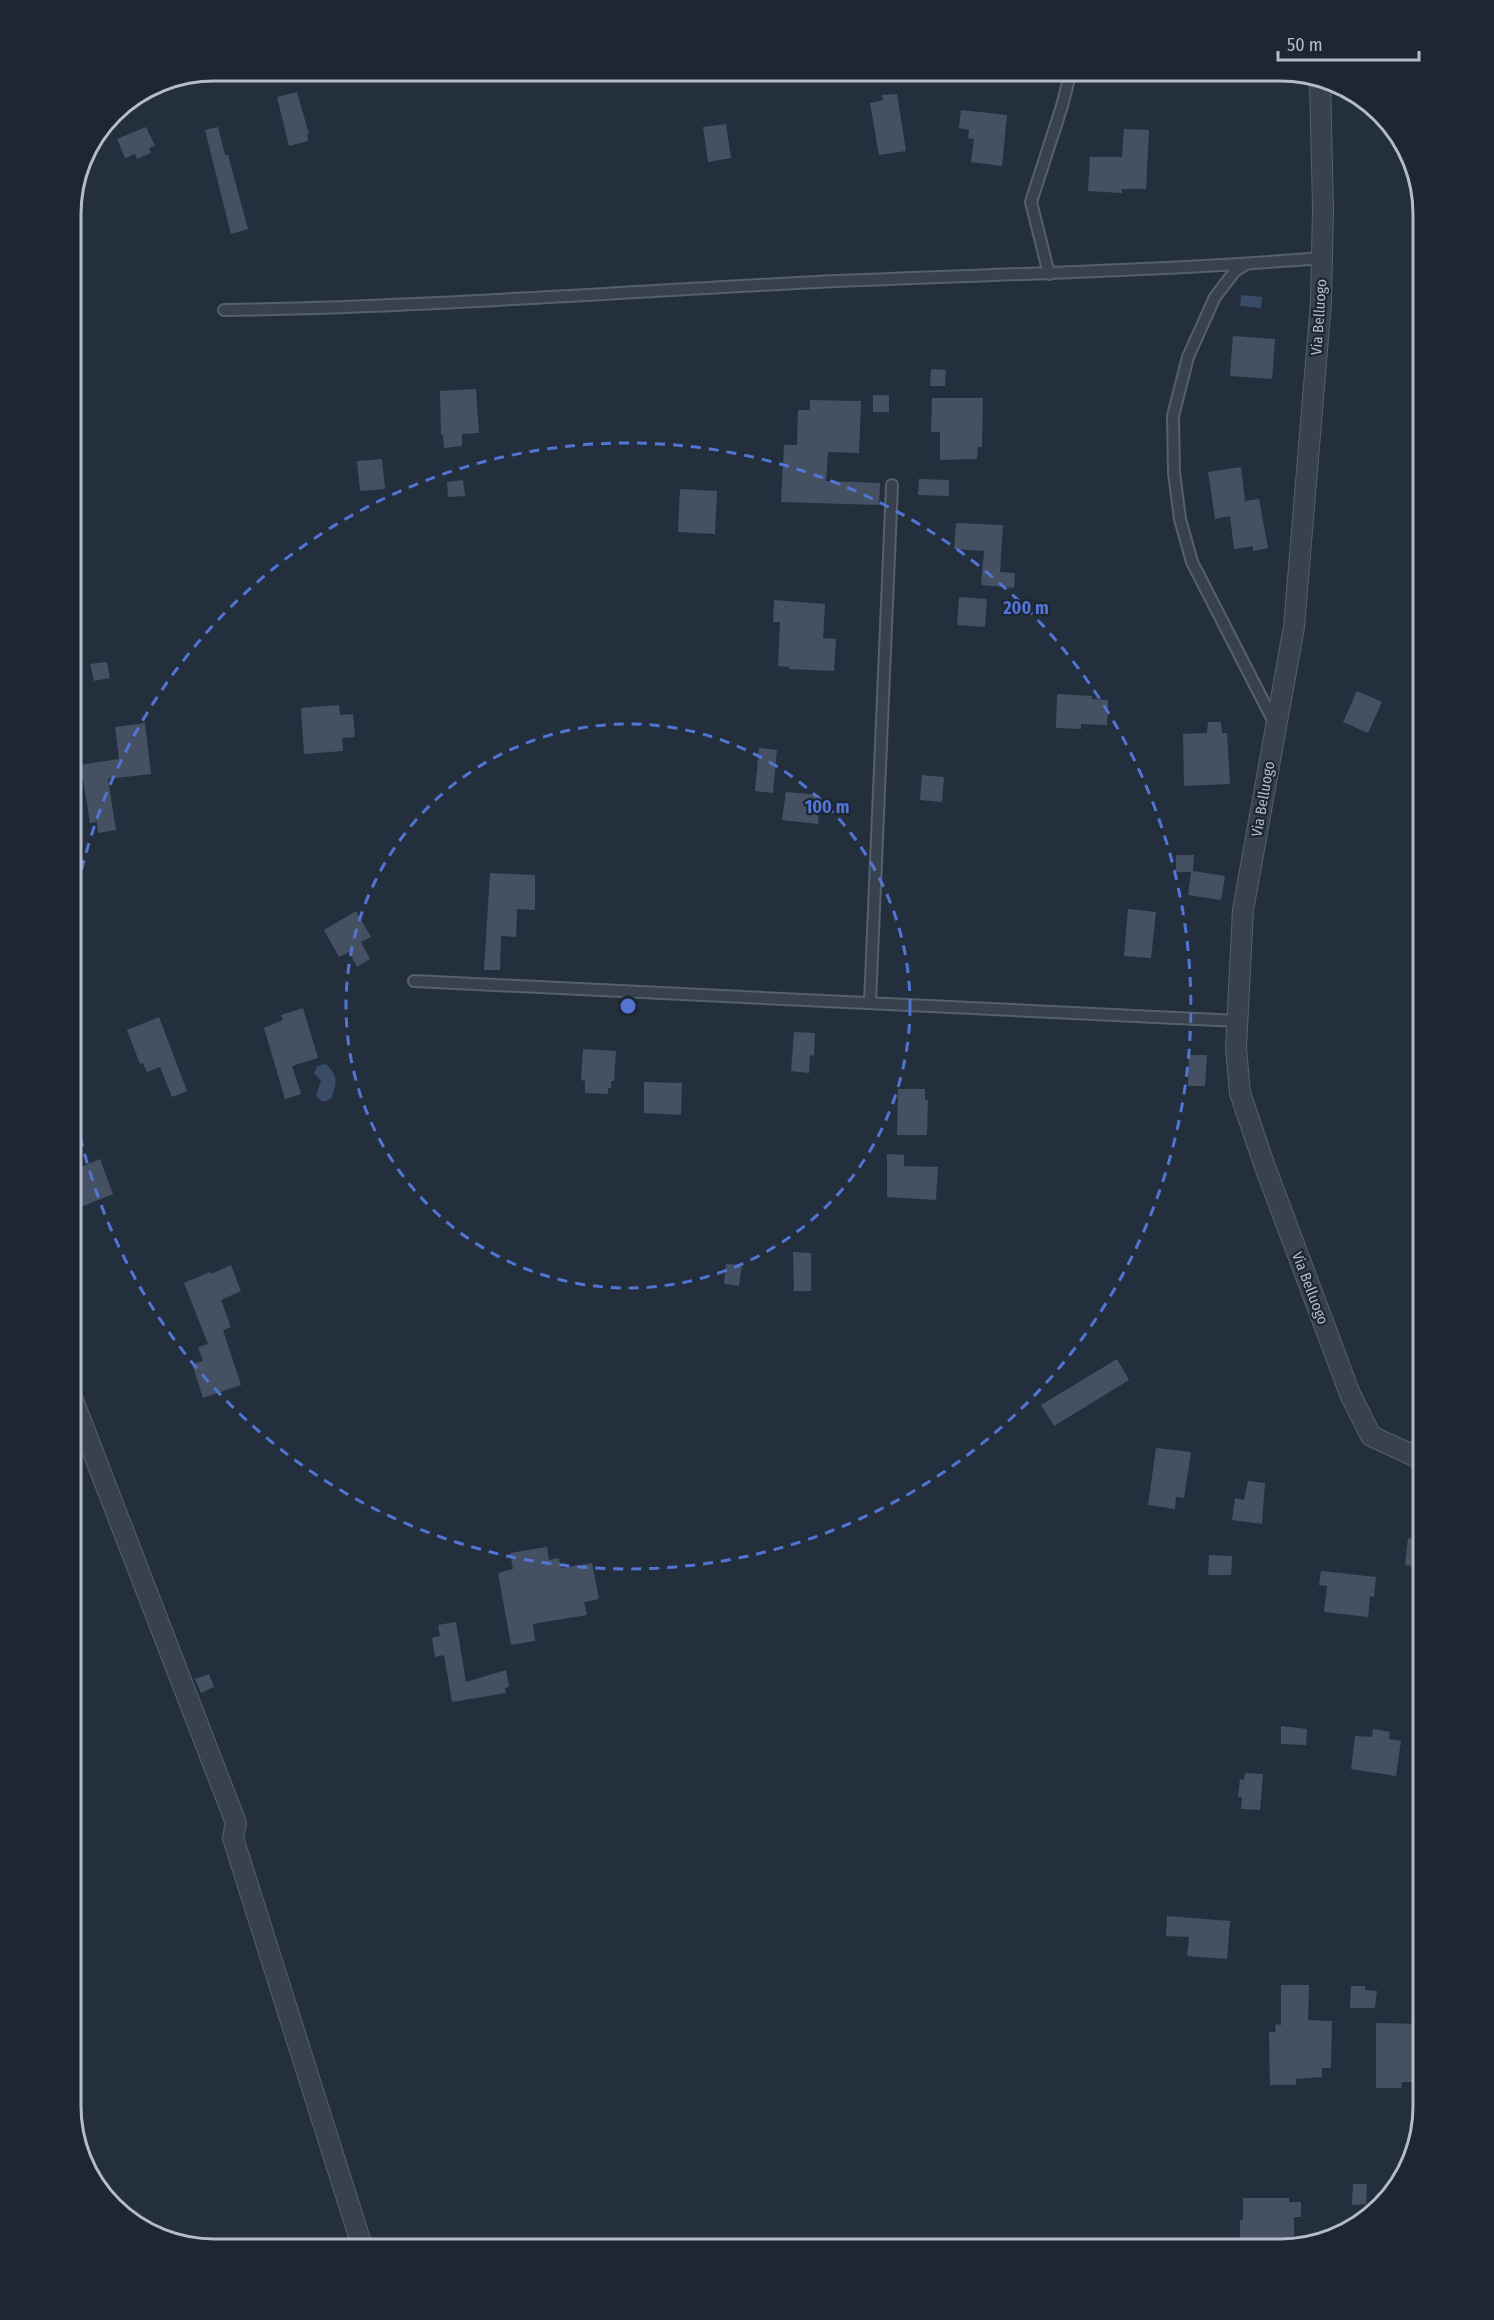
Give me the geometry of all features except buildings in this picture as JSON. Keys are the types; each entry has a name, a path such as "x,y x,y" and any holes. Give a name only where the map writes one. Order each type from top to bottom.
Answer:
{"street":[{"name":"Via Belluogo","path":"1320,87 1323,209 1321,302 1294,627 1243,910 1236,1048 1240,1093 1264,1164 1350,1394 1371,1436 1413,1455"},
{"path":"81,1421 236,1823 233,1838 360,2239"}],"lane":[{"path":"1049,274 1031,201 1068,81"},
{"path":"224,310 345,308 837,281 1049,274 1246,264 1322,258"},
{"path":"1246,264 1235,271 1215,297 1188,357 1173,416 1174,473 1180,519 1192,562 1276,727"},
{"path":"870,1003 892,485"},
{"path":"414,981 1238,1021"}],"water":[{"path":"1241,295 1262,297 1261,308 1240,306"},
{"path":"326,1064 335,1077 335,1084 331,1099 322,1102 316,1095 321,1081 314,1073 317,1066"}]}
